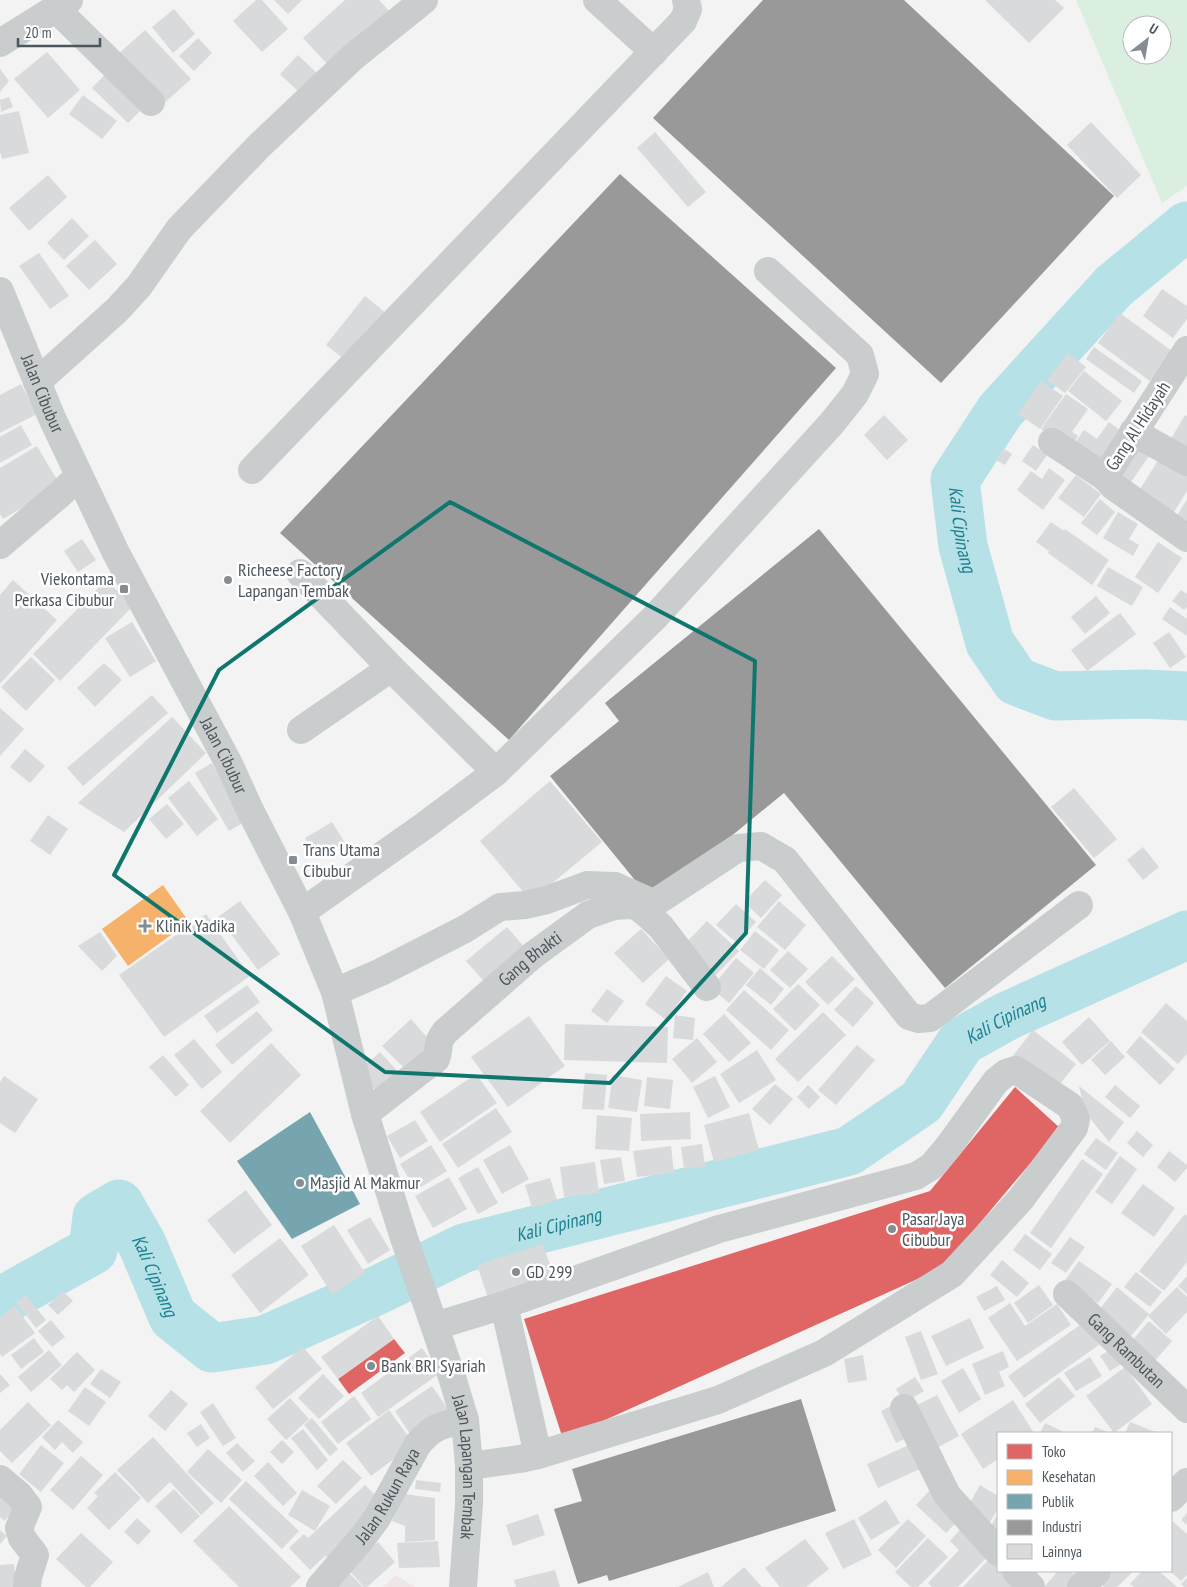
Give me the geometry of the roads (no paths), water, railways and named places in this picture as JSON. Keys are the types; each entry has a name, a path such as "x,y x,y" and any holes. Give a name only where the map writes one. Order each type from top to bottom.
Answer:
{"street":[{"path":"37,382 117,310 139,286 179,229 260,145 353,57 424,0"},
{"path":"597,0 654,52"},
{"path":"252,470 683,21 688,9 686,0"},
{"path":"0,43 63,4 151,102"},
{"path":"302,912 417,832 496,772 655,617 832,423 854,394 865,374 860,355 768,272"},
{"name":"Jalan Cibubur","path":"0,292 52,418 116,553 228,762 249,808 302,912 335,992 365,1114 404,1238"},
{"name":"Gang Al Hidayah","path":"1105,477 1187,350"},
{"path":"1133,432 1187,462"},
{"name":"Gang Al Hidayah","path":"1052,442 1105,477 1113,486 1187,538"},
{"path":"0,545 79,476"},
{"path":"300,573 391,668 496,772"},
{"path":"301,730 391,668"},
{"path":"335,992 381,972 465,929 500,907 525,905 547,900 587,885 615,886 651,902 656,902 738,848 761,846 785,860 909,1016 919,1019 930,1018 1079,905"},
{"name":"Gang Bhakti","path":"365,1114 436,1059 438,1044 445,1032 534,955 588,915 614,906 630,904 638,907 661,926 707,987"},
{"path":"435,1326 719,1229 916,1176 938,1160 996,1081 1006,1073 1016,1070 1070,1106 1076,1119 1074,1128 1021,1199 952,1274 824,1353 727,1396 685,1412 520,1460 469,1466"},
{"name":"Jalan Lapangan Tembak","path":"404,1238 465,1420 469,1466 463,1587"},
{"name":"Gang Rambutan","path":"1067,1294 1187,1409"},
{"path":"504,1304 538,1455"},
{"path":"904,1408 947,1495 997,1551"},
{"name":"Jalan Rukun Raya","path":"320,1587 364,1537 426,1435 442,1425 465,1420"},
{"path":"0,1478 19,1495 28,1507 18,1528 22,1538 35,1555 27,1587"},
{"path":"1172,1497 1187,1482"},
{"path":"1017,1572 1031,1587"},
{"path":"1081,1587 1096,1572"}],"waterway":[{"name":"Kali Cipinang","path":"1187,226 1114,286 1000,411 955,480 963,546 990,643 1016,681 1055,696 1143,694 1187,696"},
{"name":"Kali Cipinang","path":"0,1298 5,1299 93,1250 97,1217 119,1204 142,1244 173,1317 212,1348 265,1340 380,1289 464,1248 849,1151 921,1102 962,1041 1007,1016 1187,935"}],"place":[{"name":"Richeese Factory Lapangan Tembak","path":"228,580"},
{"name":"Viekontama Perkasa Cibubur","path":"124,589"},
{"name":"Trans Utama Cibubur","path":"293,860"},
{"name":"Klinik Yadika","path":"145,926"},
{"name":"Masjid Al Makmur","path":"300,1183"},
{"name":"Pasar Jaya Cibubur","path":"892,1229"},
{"name":"GD 299","path":"516,1272"},
{"name":"Bank BRI Syariah","path":"371,1366"}]}
